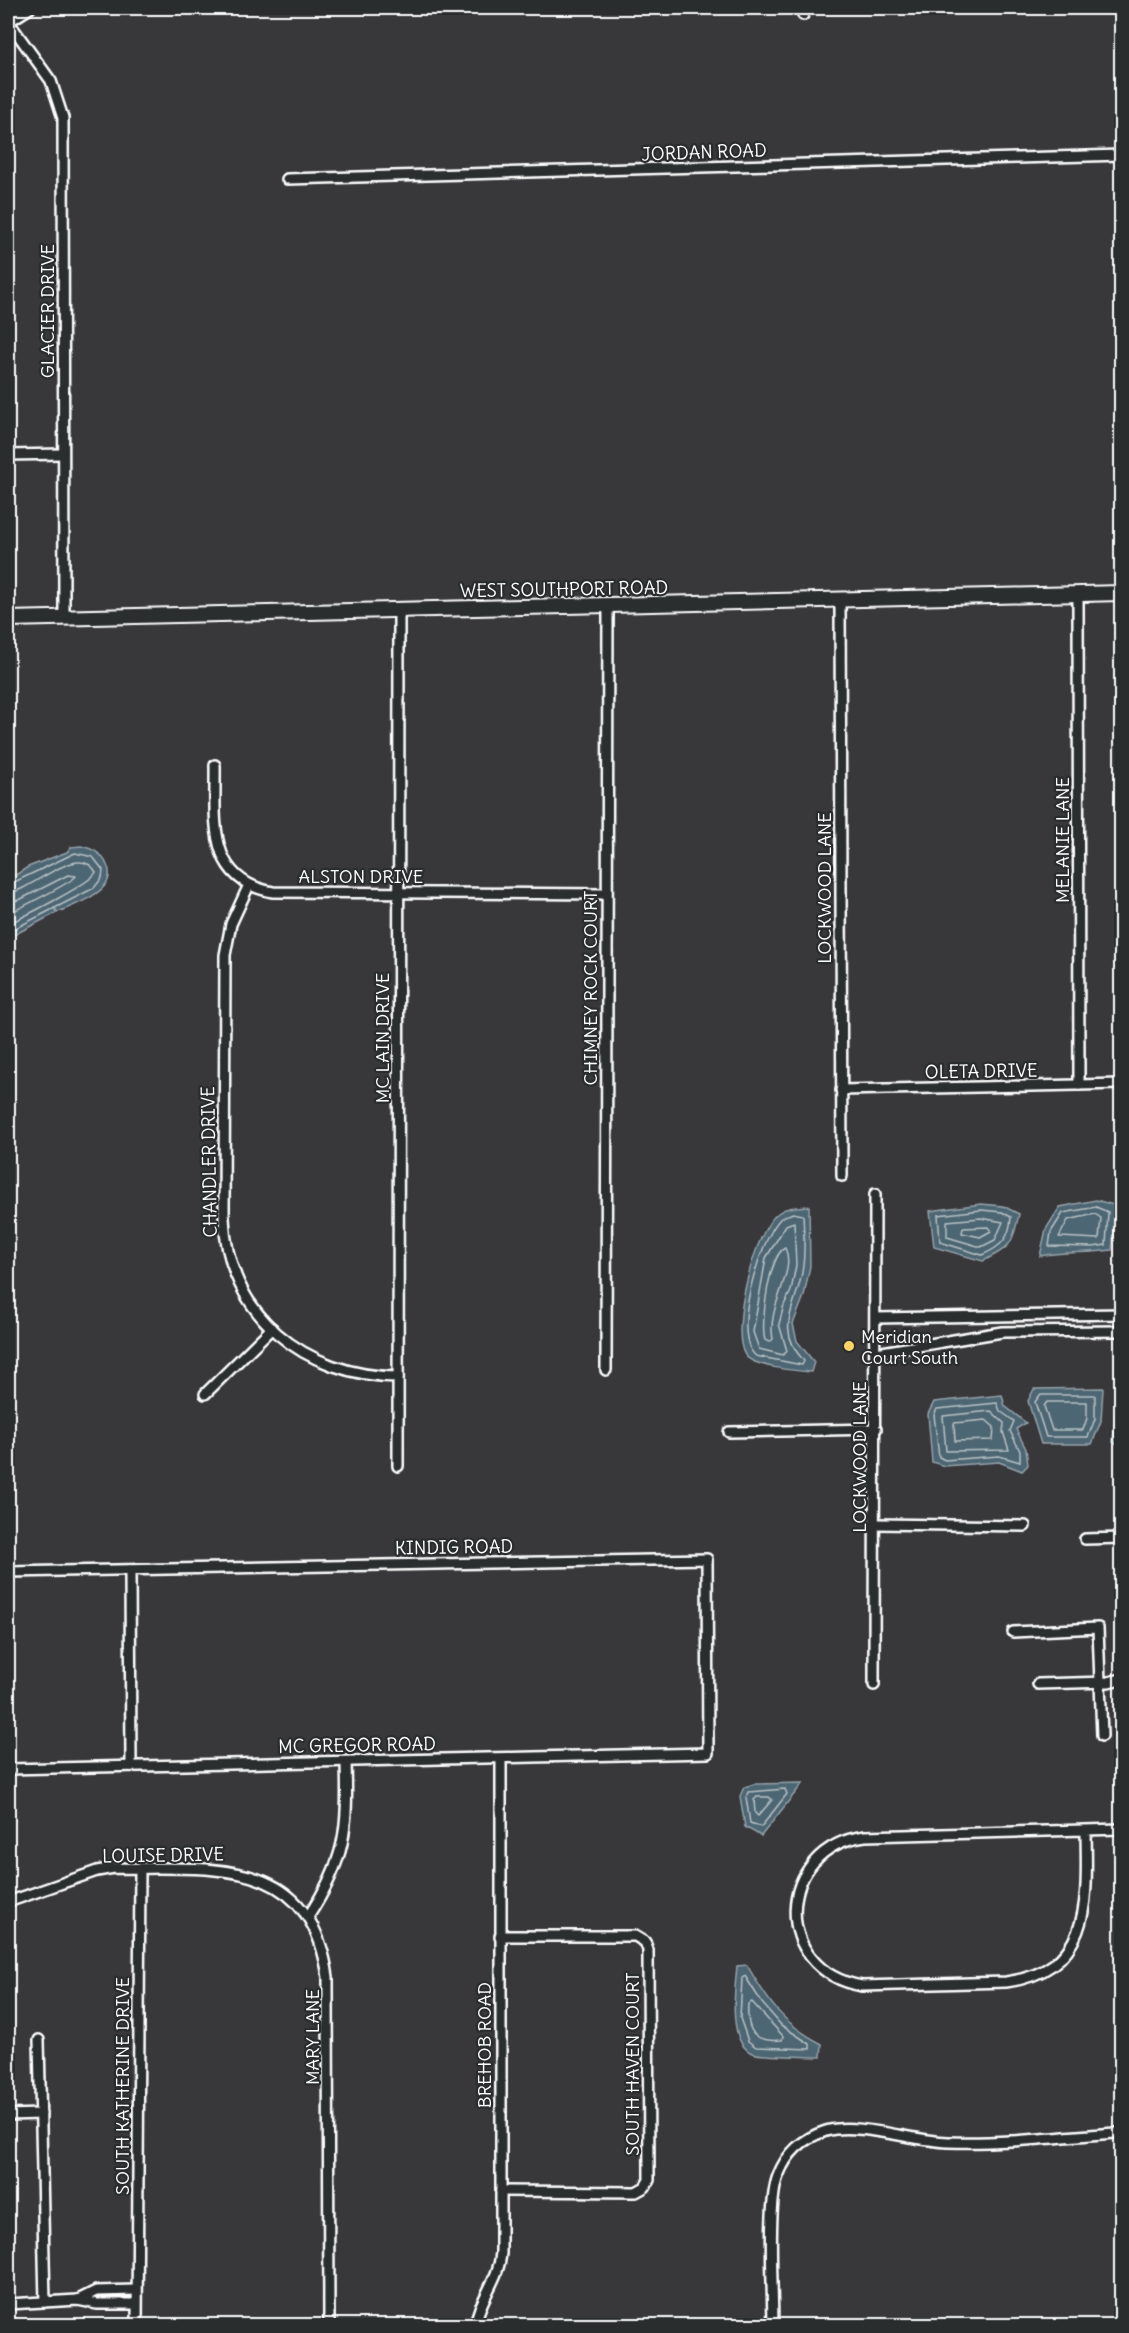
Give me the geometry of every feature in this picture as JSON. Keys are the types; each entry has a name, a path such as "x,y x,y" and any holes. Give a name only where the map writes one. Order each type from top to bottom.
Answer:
{"main road":[{"name":"WEST SOUTHPORT ROAD","path":"8,619 1122,593"}],"street":[{"path":"8,22 30,8"},
{"name":"GLACIER DRIVE","path":"8,22 51,81 63,114 64,618"},
{"name":"JORDAN ROAD","path":"286,179 1122,155"},
{"path":"8,455 63,454"},
{"name":"MELANIE LANE","path":"1078,594 1079,1085"},
{"name":"LOCKWOOD LANE","path":"840,600 842,1176"},
{"name":"CHIMNEY ROCK COURT","path":"606,1370 608,605"},
{"name":"MC LAIN DRIVE","path":"398,1466 399,611"},
{"path":"215,765 219,847 229,867 249,885"},
{"name":"ALSTON DRIVE","path":"249,885 273,892 606,894"},
{"name":"CHANDLER DRIVE","path":"249,885 231,924 225,951 224,1222 229,1252 237,1278 255,1309 296,1349 318,1362 348,1372 398,1377"},
{"name":"OLETA DRIVE","path":"841,1090 1122,1084"},
{"name":"LOCKWOOD LANE","path":"874,1685 875,1194"},
{"path":"876,1318 1122,1314"},
{"path":"205,1394 272,1328"},
{"path":"876,1353 1002,1332 1122,1331"},
{"path":"729,1432 876,1429"},
{"path":"876,1524 1025,1526"},
{"path":"1085,1539 1122,1538"},
{"name":"KINDIG ROAD","path":"8,1572 707,1559 708,1753"},
{"path":"130,1570 131,1766"},
{"path":"1013,1632 1098,1628 1102,1736"},
{"path":"1038,1684 1100,1683 1122,1679"},
{"name":"MC GREGOR ROAD","path":"8,1769 708,1753"},
{"name":"BREHOB ROAD","path":"475,2325 499,2266 501,1759"},
{"path":"308,1917 329,1884 340,1855 347,1819 346,1762"},
{"path":"1086,1832 1086,1900 1077,1934 1065,1953 1052,1965 1036,1974 1015,1981 862,1986 836,1978 812,1960 804,1949 796,1928 798,1893 804,1876 817,1858 830,1847 852,1838 1122,1829"},
{"name":"SOUTH KATHERINE DRIVE","path":"136,2325 140,1869"},
{"name":"LOUISE DRIVE","path":"8,1902 97,1871 225,1869 251,1875 279,1888 308,1917"},
{"name":"MARY LANE","path":"308,1917 325,1954 328,1977 329,2325"},
{"name":"SOUTH HAVEN COURT","path":"500,1936 636,1936 641,1938 648,1950 648,2180 645,2187 636,2192 501,2191"},
{"path":"39,2040 45,2302"},
{"path":"8,2115 41,2115"},
{"path":"773,2325 774,2187 786,2159 796,2147 812,2136 827,2130 853,2128 919,2140 969,2142 1116,2133"},
{"path":"78,2300 96,2291 136,2290"},
{"path":"8,2304 78,2300 97,2304 136,2304"}],"water":[{"path":"81,846 97,852 107,865 109,874 102,889 75,905 58,912 55,909 56,913 8,938 8,880 28,867 67,852 71,847"},
{"path":"1096,1200 1114,1205 1115,1225 1112,1250 1040,1256 1046,1229 1060,1207"},
{"path":"981,1204 1003,1206 1019,1214 1012,1238 1005,1248 983,1261 934,1247 930,1211"},
{"path":"809,1206 810,1266 804,1296 793,1324 797,1341 814,1362 811,1372 776,1368 750,1359 745,1355 741,1343 740,1325 742,1304 753,1259 769,1223 785,1209"},
{"path":"1103,1388 1101,1421 1092,1444 1041,1444 1028,1401 1034,1389"},
{"path":"1002,1395 1005,1406 1026,1423 1016,1429 1026,1449 1028,1465 1022,1471 999,1462 944,1466 932,1462 928,1414 934,1402"},
{"path":"1121,1403 1121,1446 1113,1442 1116,1407"},
{"path":"803,1783 761,1836 745,1827 740,1796 744,1787 754,1784"},
{"path":"747,1965 778,2011 797,2028 822,2044 821,2057 758,2054 744,2047 736,2026 734,2000 737,1966"}],"place":[{"name":"Meridian Court South","path":"849,1346"}]}
